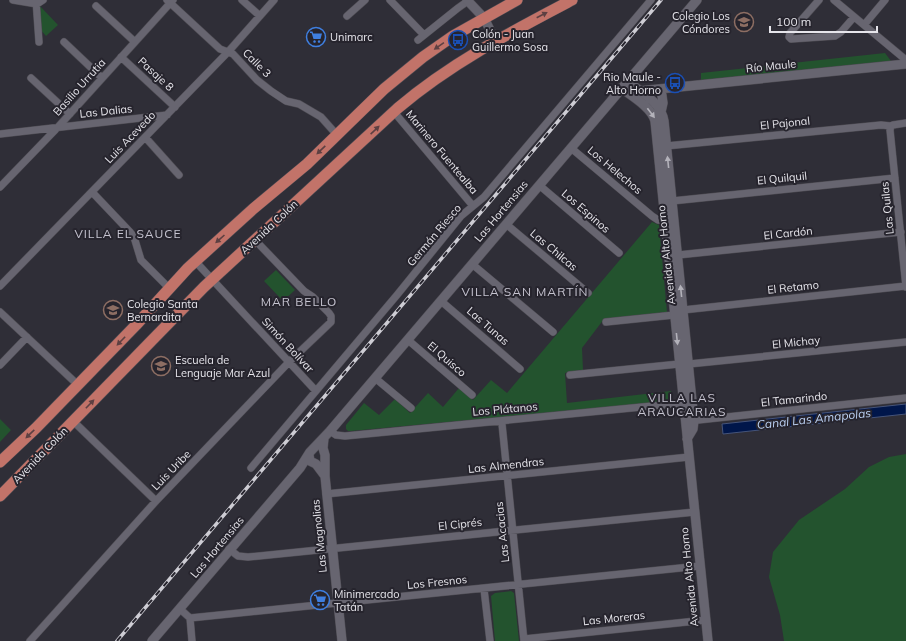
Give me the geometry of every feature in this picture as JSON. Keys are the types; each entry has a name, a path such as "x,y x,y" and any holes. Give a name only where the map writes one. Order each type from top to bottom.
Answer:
{"main road":[{"name":"Avenida Colón","path":"0,462 78,385 195,262 253,209 307,164 370,102 408,69 438,46 517,0"},
{"name":"Avenida Colón","path":"0,496 212,280 410,98 448,70 496,40 572,0"}],"street":[{"path":"13,0 39,1 39,42"},
{"path":"242,0 260,16"},
{"name":"Luis Acevedo","path":"0,286 228,52 274,0"},
{"path":"347,16 365,0"},
{"path":"390,0 424,35"},
{"path":"418,40 469,0 484,18 496,40"},
{"name":"Germán Riesco","path":"251,468 402,290 461,216 484,197 651,0"},
{"name":"Las Hortensias","path":"152,641 229,549 300,468 317,457 327,435 697,0"},
{"path":"819,0 790,33 789,37 792,40 835,36 841,32 854,17"},
{"path":"834,0 906,60"},
{"path":"864,25 885,0"},
{"name":"Basilio Urrutia","path":"0,187 70,114 170,1"},
{"name":"Calle 3","path":"170,1 220,49 233,54 257,80 277,96 286,101 299,104 321,117 336,135"},
{"path":"96,6 135,42"},
{"path":"64,42 102,78"},
{"name":"Pasaje 8","path":"121,57 175,107"},
{"name":"Río Maule","path":"639,91 906,64"},
{"path":"31,78 70,114"},
{"path":"624,85 639,91 654,103 662,112"},
{"name":"Avenida Alto Horno","path":"624,85 654,115 662,147 672,201 683,310 683,403 690,421"},
{"name":"Avenida Alto Horno","path":"661,89 664,121 662,147 665,221 674,315 684,364 690,421 687,439 708,641"},
{"name":"Marinero Fuentealba","path":"394,112 473,206"},
{"name":"Las Dalias","path":"0,134 167,115"},
{"name":"El Pajonal","path":"662,147 881,125 891,126 906,123"},
{"name":"Las Quilas","path":"891,126 890,130 906,287"},
{"path":"145,137 179,175"},
{"name":"Los Helechos","path":"571,148 652,216 658,220 665,221"},
{"name":"El Quilquil","path":"672,201 895,178"},
{"name":"Los Espinos","path":"539,185 619,253"},
{"path":"92,192 130,232 134,237 141,260 169,288"},
{"name":"Las Chilcas","path":"506,224 588,292"},
{"name":"El Cardón","path":"678,255 900,232"},
{"name":"Luis Uribe","path":"30,641 156,501 289,362 329,325 331,318 329,313 313,297 304,291 255,240"},
{"name":"Simón Bolívar","path":"195,262 316,391"},
{"path":"472,264 553,332"},
{"name":"El Retamo","path":"683,310 906,287"},
{"name":"Las Tunas","path":"441,300 520,369"},
{"path":"0,312 78,385"},
{"path":"606,322 674,315"},
{"path":"0,365 27,337"},
{"name":"El Quisco","path":"408,340 472,395"},
{"name":"El Michay","path":"570,375 906,342"},
{"path":"375,378 411,408"},
{"name":"El Tamarindo","path":"690,421 906,398"},
{"name":"Los Plátanos","path":"327,435 345,436 683,403"},
{"path":"73,421 156,501"},
{"name":"Las Acacias","path":"500,421 502,424 524,640"},
{"name":"Las Magnolias","path":"317,457 324,476 342,641"},
{"name":"Las Almendras","path":"326,494 689,457"},
{"name":"El Ciprés","path":"229,549 238,556 245,557 694,512"},
{"name":"Los Fresnos","path":"190,618 700,566"},
{"path":"484,589 490,641"},
{"path":"180,609 190,618 192,641"},
{"name":"Las Moreras","path":"524,640 706,620"}],"green space":[{"path":"39,5 58,25 46,36 39,28"},
{"path":"885,53 891,61 701,80 701,73"},
{"path":"652,222 659,225 667,312 604,319 582,348 583,370 565,373 567,403 671,391 672,401 351,431 346,429 346,425 364,403 379,415 395,399 410,413 428,393 443,407 459,388 473,400 491,380 507,393"},
{"path":"276,270 295,290 283,301 264,281"},
{"path":"0,419 11,430 0,442"},
{"path":"906,454 906,641 784,641 780,615 769,577 773,552 799,520 845,489 869,467 889,457"},
{"path":"511,591 514,593 519,641 495,641 491,596 495,593"}],"water":[{"name":"Canal Las Amapolas","path":"906,404 906,414 723,434 722,424"}],"railway":[{"path":"117,641 661,0"}],"place":[{"name":"Colegio Los Cóndores","path":"744,22"},
{"name":"Unimarc","path":"316,37"},
{"name":"Colón - Juan Guillermo Sosa","path":"458,40"},
{"name":"Rio Maule - Alto Horno","path":"675,83"},
{"name":"Colegio Santa Bernardita","path":"113,310"},
{"name":"Escuela de Lenguaje Mar Azul","path":"161,366"},
{"name":"Minimercado Tatán","path":"320,600"}],"district":[{"name":"VILLA EL SAUCE","path":"128,234"},
{"name":"VILLA SAN MARTÍN","path":"525,292"},
{"name":"MAR BELLO","path":"299,302"},
{"name":"VILLA LAS ARAUCARIAS","path":"682,405"}]}
